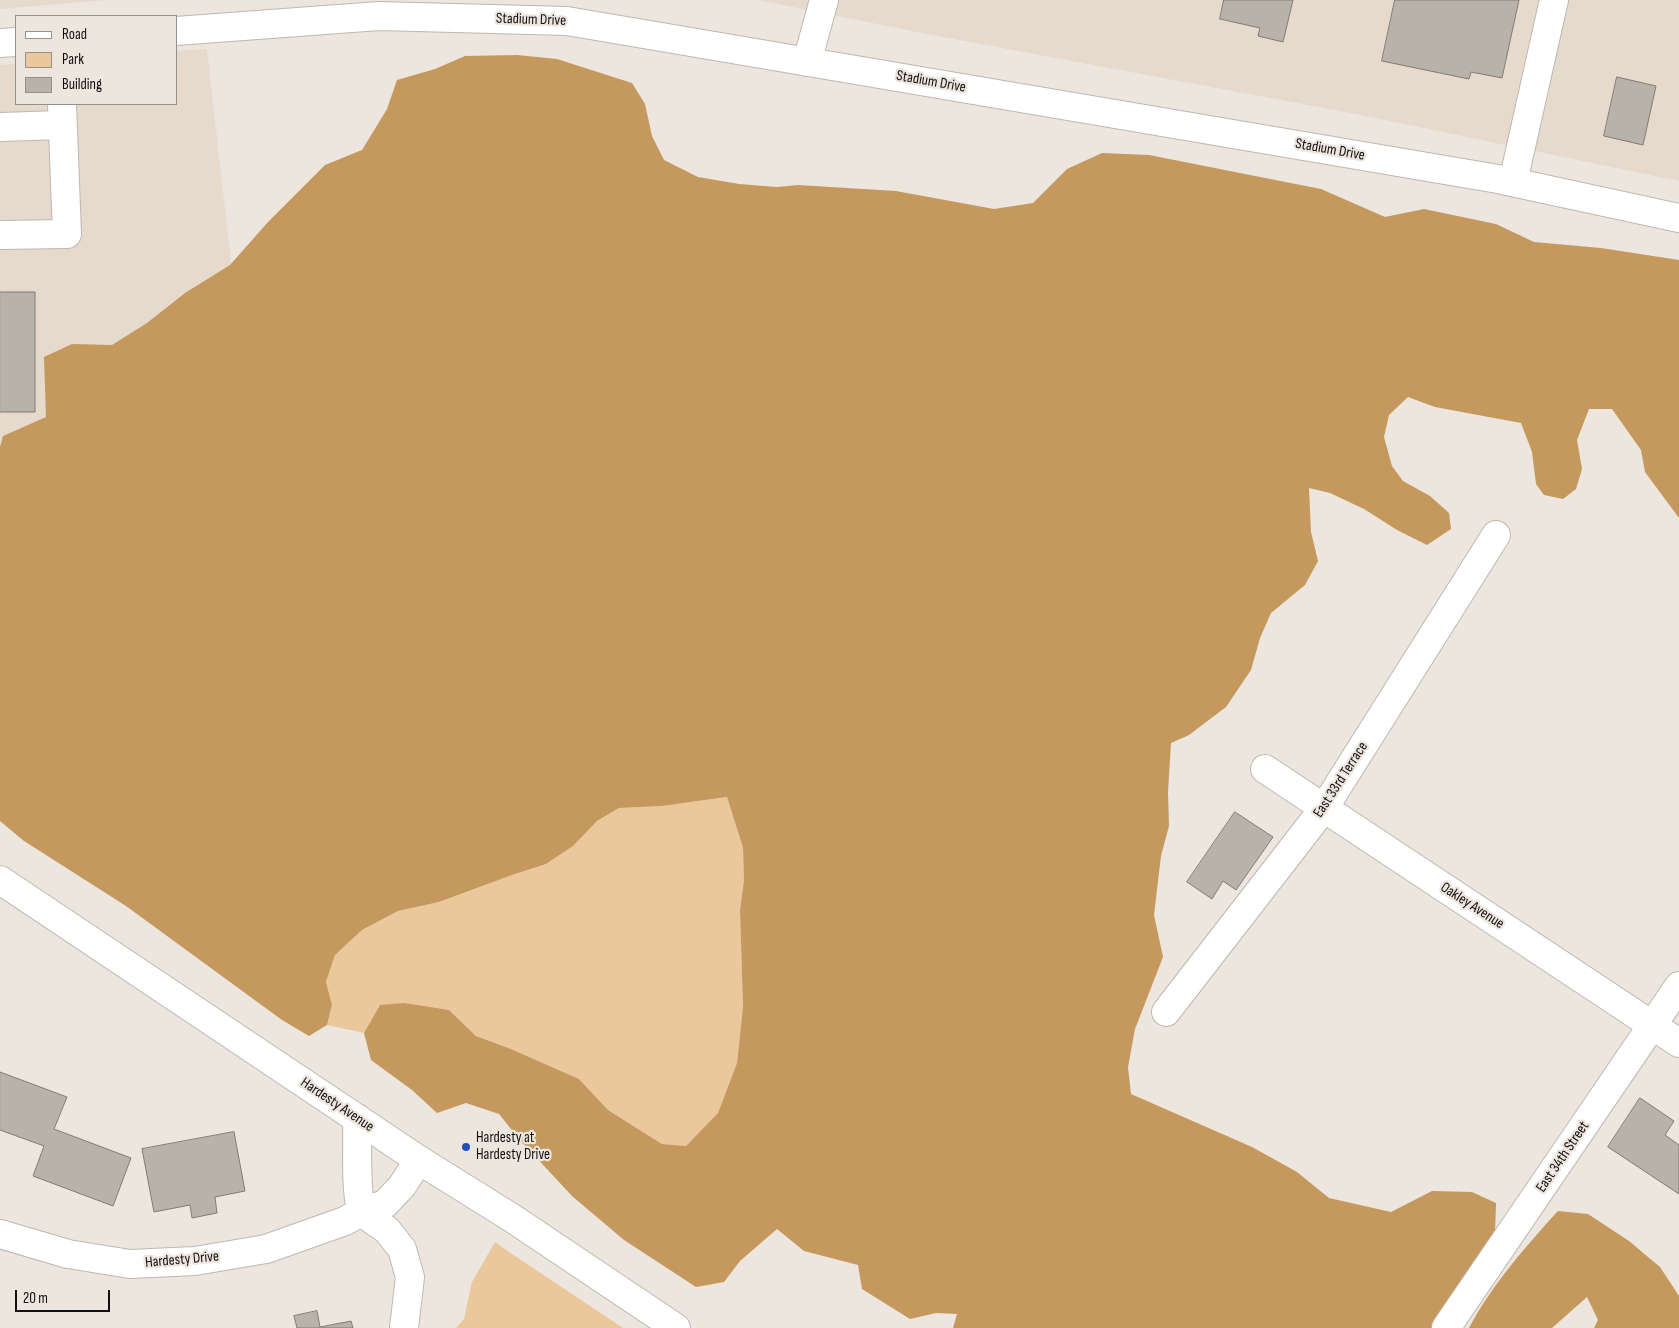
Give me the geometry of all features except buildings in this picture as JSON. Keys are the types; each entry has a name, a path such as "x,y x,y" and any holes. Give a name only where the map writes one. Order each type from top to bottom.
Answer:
{"street":[{"path":"807,62 824,0"},
{"path":"1513,182 1554,0"},
{"name":"Stadium Drive","path":"178,30 379,16 567,21 1513,182 1679,218"},
{"path":"0,43 15,42"},
{"path":"0,127 62,114 67,234 0,235"},
{"name":"East 33rd Terrace","path":"1166,1012 1324,808 1496,535"},
{"name":"Oakley Avenue","path":"1265,769 1679,1043"},
{"name":"Hardesty Avenue","path":"0,880 356,1118 512,1218 676,1328"},
{"name":"East 34th Street","path":"1446,1328 1679,986"},
{"path":"356,1118 357,1191 360,1212 387,1230 402,1249 410,1278 404,1328"},
{"name":"Hardesty Drive","path":"0,1234 68,1254 130,1264 194,1261 266,1248 345,1221 360,1212 385,1204 402,1186 420,1160"}],"shaded area":[{"path":"0,0 106,0 0,9"},
{"path":"758,0 1679,0 1679,181 1356,114 927,34"},
{"path":"207,49 246,396 0,490 0,65 15,64 15,105 178,105 178,51"},
{"path":"517,55 557,59 632,83 645,104 652,136 664,160 698,177 739,184 777,187 798,185 896,191 994,209 1033,203 1067,169 1102,153 1149,155 1321,189 1385,217 1424,209 1496,224 1534,242 1601,248 1679,260 1679,518 1645,472 1641,450 1612,409 1589,409 1577,440 1582,469 1576,489 1563,499 1544,495 1536,484 1532,452 1521,423 1435,407 1408,397 1389,415 1384,437 1392,466 1403,481 1430,496 1449,513 1451,529 1427,545 1397,530 1364,509 1330,493 1309,488 1311,532 1318,561 1305,585 1271,613 1260,638 1251,670 1226,707 1189,735 1171,743 1168,792 1169,826 1161,856 1154,915 1163,957 1135,1029 1128,1067 1131,1094 1252,1147 1297,1172 1329,1198 1391,1212 1432,1191 1472,1192 1496,1203 1495,1234 1458,1285 1431,1328 953,1328 957,1314 936,1313 910,1319 862,1289 858,1265 804,1251 777,1229 740,1261 724,1282 696,1287 624,1240 572,1196 519,1139 499,1114 466,1103 437,1113 412,1090 371,1060 364,1033 380,1005 404,1003 449,1010 476,1036 579,1079 608,1110 662,1144 686,1146 718,1113 737,1063 743,1007 740,910 744,880 743,848 727,797 662,806 619,808 597,821 573,846 546,864 439,902 398,911 362,930 335,955 326,982 332,1005 327,1025 309,1036 282,1020 126,906 24,841 0,821 0,447 3,436 46,417 44,357 72,344 112,345 147,323 185,293 230,265 268,222 325,165 362,150 387,109 397,80 435,69 465,56"},
{"path":"1558,1211 1588,1214 1629,1241 1660,1267 1679,1296 1679,1328 1594,1328 1598,1320 1587,1297 1552,1328 1469,1328 1498,1282"}],"green space":[{"path":"727,797 743,848 744,880 740,910 743,1007 737,1063 718,1113 686,1146 662,1144 608,1110 579,1079 476,1036 449,1010 380,1005 364,1033 327,1025 332,1005 326,982 335,955 362,930 398,911 439,902 546,864 573,846 597,821 619,808 662,806"},
{"path":"495,1242 623,1328 456,1328 464,1319 472,1282"}],"place":[{"name":"Hardesty at Hardesty Drive","path":"466,1147"}]}
